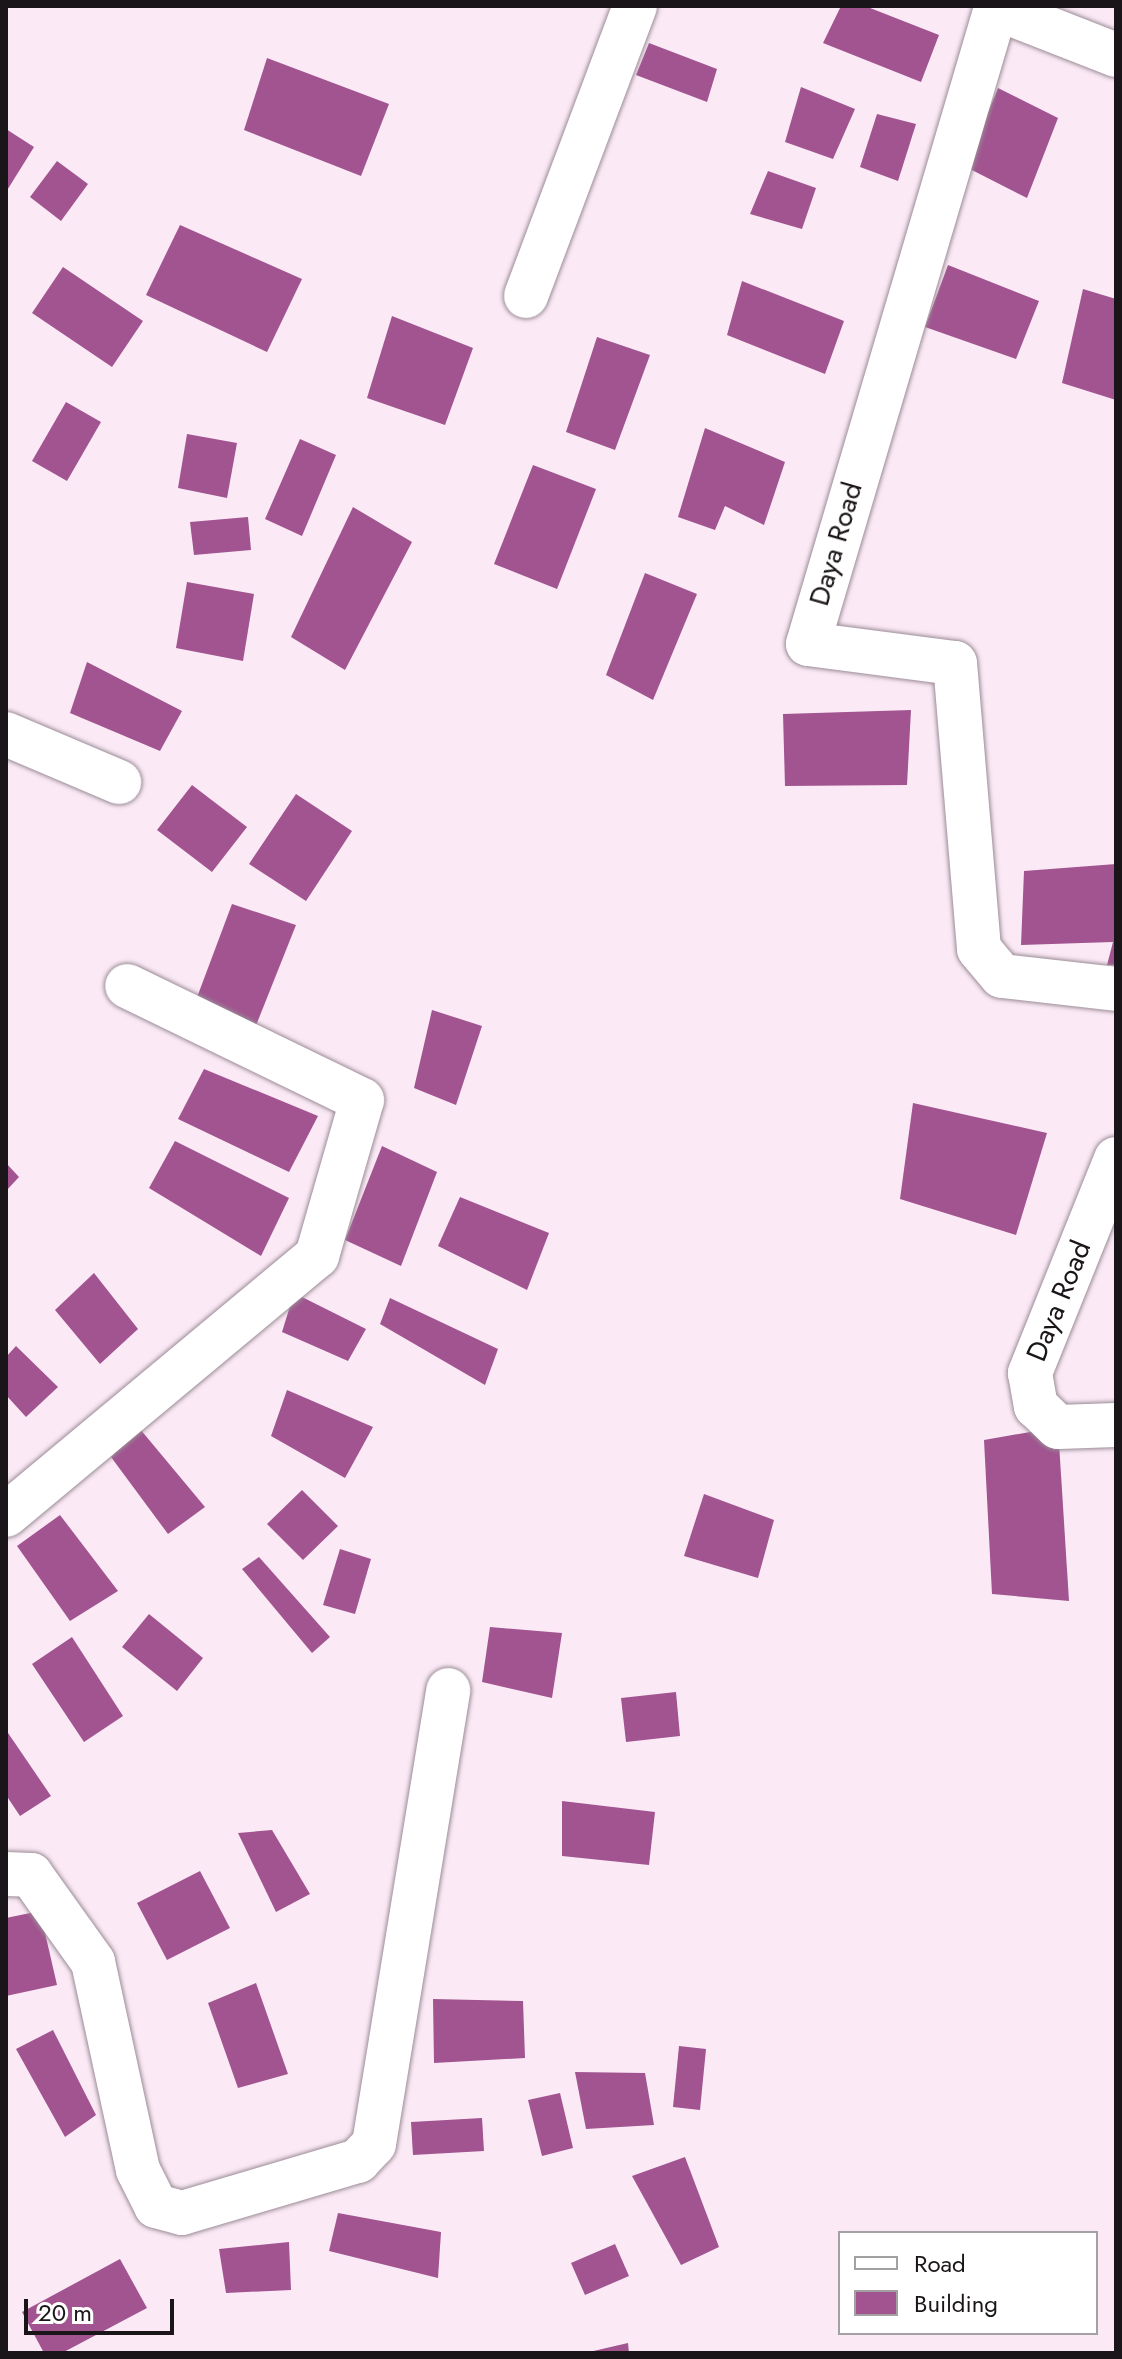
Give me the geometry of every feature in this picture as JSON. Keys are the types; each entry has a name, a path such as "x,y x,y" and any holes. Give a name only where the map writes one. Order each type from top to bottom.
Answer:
{"street":[{"path":"526,296 635,6"},
{"name":"Daya Road","path":"1116,55 994,7 808,644 955,663 979,949 1002,976 1116,989"},
{"path":"6,734 119,782"},
{"path":"6,1515 317,1256 362,1100 127,986"},
{"name":"Daya Road","path":"1116,1159 1030,1373 1036,1406 1058,1427 1116,1425"},
{"path":"6,1874 31,1875 93,1962 138,2170 156,2206 182,2213 358,2161 374,2144 448,1690"}],"building":[{"path":"841,6 865,6 939,35 921,82 823,43"},
{"path":"649,43 717,69 707,102 636,75"},
{"path":"267,58 389,104 361,176 244,130"},
{"path":"801,87 855,109 833,159 785,142"},
{"path":"998,88 1058,118 1027,198 966,167"},
{"path":"877,114 916,124 898,181 860,167"},
{"path":"6,129 34,147 6,192"},
{"path":"57,161 88,184 61,221 30,197"},
{"path":"768,171 816,188 802,229 750,214"},
{"path":"180,225 302,279 267,352 146,295"},
{"path":"948,265 1039,301 1016,359 925,327"},
{"path":"63,267 143,321 112,367 32,313"},
{"path":"742,281 844,321 825,374 727,335"},
{"path":"1083,289 1116,299 1116,400 1062,383"},
{"path":"392,316 473,348 445,425 367,398"},
{"path":"597,337 650,355 615,450 566,432"},
{"path":"66,402 101,422 67,481 32,461"},
{"path":"705,428 785,462 764,525 725,506 715,530 678,517"},
{"path":"187,434 237,443 227,498 178,488"},
{"path":"300,439 336,455 302,536 265,519"},
{"path":"533,465 596,489 557,589 494,564"},
{"path":"353,507 412,542 345,670 291,637"},
{"path":"248,517 251,550 194,555 190,522"},
{"path":"645,573 697,594 653,700 606,675"},
{"path":"187,582 254,594 243,661 176,648"},
{"path":"87,662 182,711 160,751 70,713"},
{"path":"911,710 907,785 785,786 783,714"},
{"path":"192,785 247,827 212,872 157,830"},
{"path":"296,794 352,831 306,901 249,864"},
{"path":"1116,864 1116,965 1107,965 1113,942 1021,945 1024,871"},
{"path":"232,904 296,925 255,1028 196,1000"},
{"path":"432,1010 482,1026 456,1105 414,1088"},
{"path":"204,1069 318,1116 289,1172 178,1119"},
{"path":"913,1103 1047,1133 1016,1235 900,1199"},
{"path":"175,1141 289,1198 261,1256 149,1188"},
{"path":"382,1146 437,1172 401,1266 345,1240"},
{"path":"6,1163 19,1177 6,1191"},
{"path":"460,1197 549,1233 527,1290 438,1246"},
{"path":"94,1273 138,1329 100,1364 55,1310"},
{"path":"294,1293 366,1329 348,1361 282,1332"},
{"path":"390,1298 498,1349 485,1385 380,1324"},
{"path":"16,1346 58,1387 26,1417 6,1395 6,1357"},
{"path":"287,1390 373,1427 345,1478 271,1436"},
{"path":"1058,1427 1069,1601 992,1594 984,1440"},
{"path":"140,1429 205,1507 168,1534 111,1457"},
{"path":"302,1490 338,1526 303,1560 267,1524"},
{"path":"704,1494 774,1520 758,1578 684,1556"},
{"path":"60,1515 118,1591 70,1621 17,1546"},
{"path":"340,1549 371,1559 355,1614 323,1605"},
{"path":"259,1557 330,1637 312,1653 242,1569"},
{"path":"149,1614 203,1658 177,1691 122,1647"},
{"path":"490,1627 562,1633 552,1698 482,1682"},
{"path":"72,1637 123,1716 84,1742 32,1664"},
{"path":"676,1692 680,1736 626,1742 621,1698"},
{"path":"6,1730 51,1796 20,1816 6,1795"},
{"path":"562,1801 655,1812 649,1865 562,1856"},
{"path":"272,1830 310,1894 276,1912 238,1833"},
{"path":"200,1871 230,1928 167,1960 137,1903"},
{"path":"40,1911 57,1985 6,1996 6,1918"},
{"path":"256,1983 288,2074 238,2088 208,2003"},
{"path":"433,1999 523,2001 525,2058 434,2063"},
{"path":"53,2030 96,2115 65,2137 16,2049"},
{"path":"679,2046 706,2049 700,2110 673,2107"},
{"path":"575,2072 645,2073 654,2125 586,2129"},
{"path":"560,2093 573,2148 542,2156 528,2100"},
{"path":"482,2118 484,2151 413,2155 411,2122"},
{"path":"685,2157 719,2247 681,2265 632,2176"},
{"path":"338,2213 441,2232 438,2278 329,2251"},
{"path":"289,2242 291,2290 226,2293 219,2249"},
{"path":"615,2244 629,2276 585,2295 571,2263"},
{"path":"120,2259 147,2308 62,2353 44,2353 22,2312"},
{"path":"628,2343 629,2353 589,2353 589,2352"}]}
